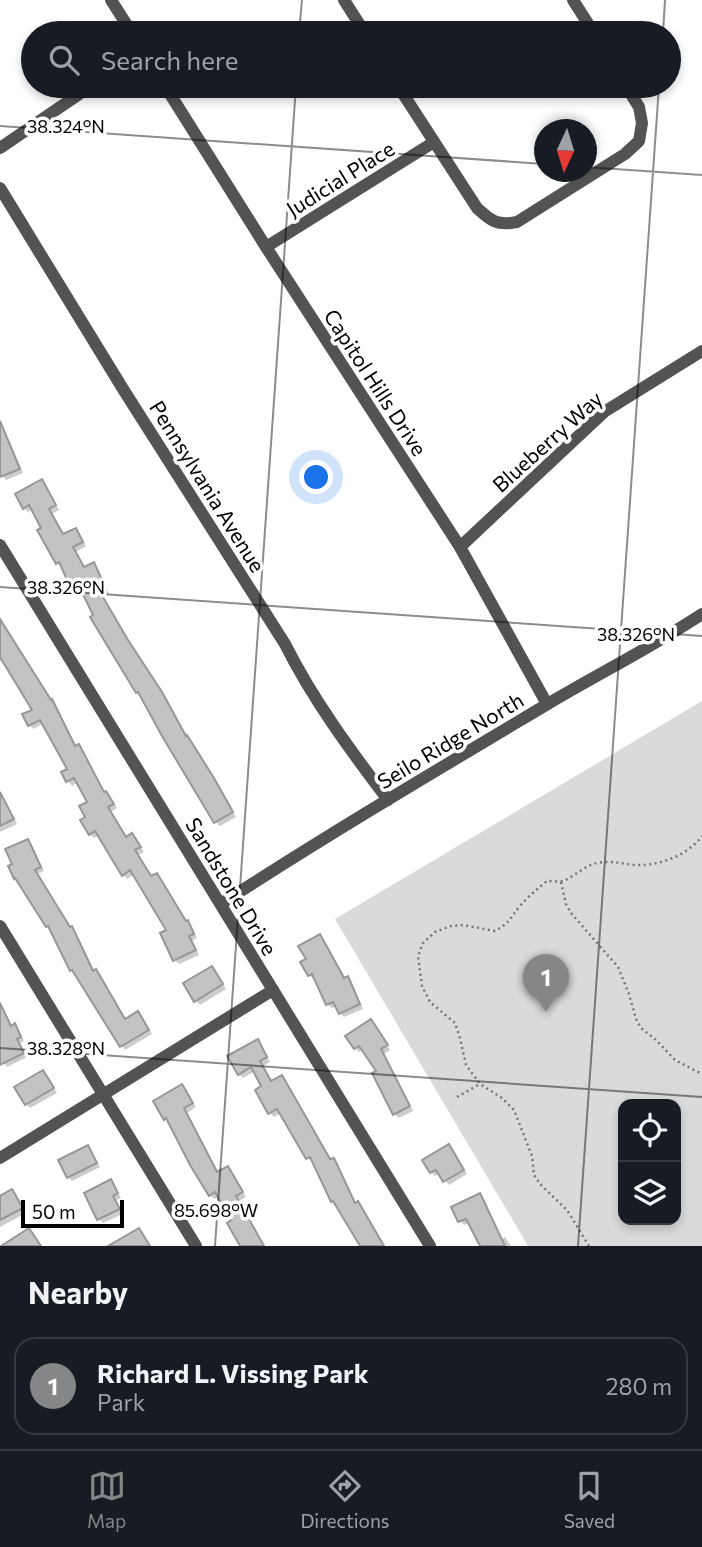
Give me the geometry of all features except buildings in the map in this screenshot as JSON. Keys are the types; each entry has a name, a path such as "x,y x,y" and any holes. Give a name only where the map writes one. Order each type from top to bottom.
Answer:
{"street":[{"path":"111,0 124,21"},
{"path":"344,0 357,21"},
{"path":"573,0 586,21"},
{"path":"0,148 73,98"},
{"name":"Capitol Hills Drive","path":"173,98 460,547 547,704"},
{"path":"406,98 477,208 491,221 508,224 517,222 625,155 639,141 642,123 639,107 633,98"},
{"name":"Judicial Place","path":"266,247 434,142"},
{"name":"Pennsylvania Avenue","path":"0,188 325,712 388,800"},
{"name":"Blueberry Way","path":"460,547 604,412 702,351"},
{"name":"Sandstone Drive","path":"0,545 430,1246"},
{"name":"Seilo Ridge North","path":"221,904 547,704 702,614"},
{"path":"0,926 195,1246"},
{"path":"0,1158 273,990"}],"path":[{"path":"589,1246 567,1210 534,1175 532,1156 514,1111 502,1098 480,1084 466,1065 455,1023 430,1002 422,986 418,956 423,943 436,932 451,926 463,925 495,931 506,925 530,895 547,881 561,882 594,864 606,862 634,865 660,862 681,854 702,836"},
{"path":"561,882 571,913 618,967 637,1022 675,1060 702,1073"},
{"path":"457,1097 480,1084"}],"shaded area":[{"path":"702,701 702,1246 528,1246 335,919"}],"place":[{"name":"Richard L. Vissing Park","path":"546,1012"}]}
